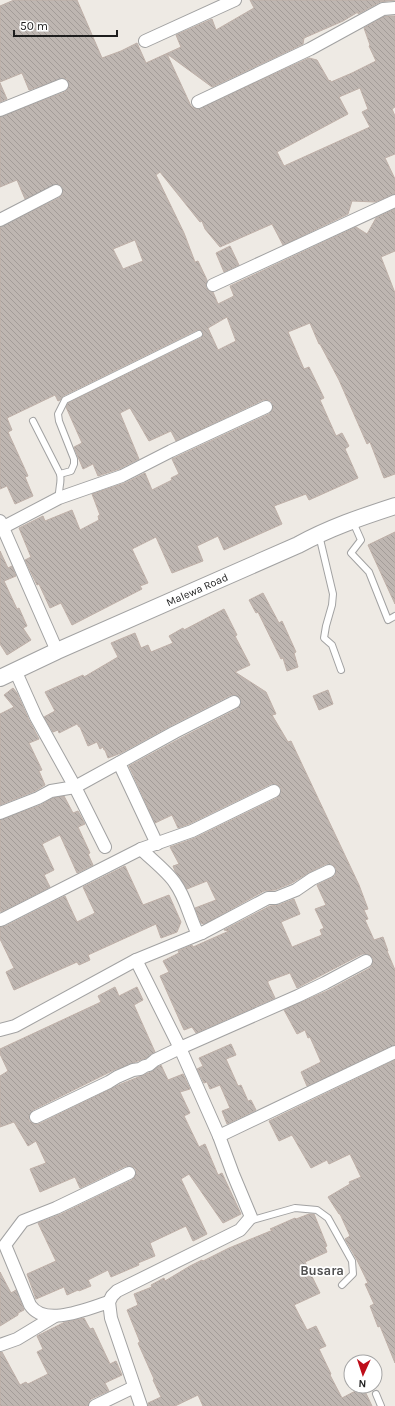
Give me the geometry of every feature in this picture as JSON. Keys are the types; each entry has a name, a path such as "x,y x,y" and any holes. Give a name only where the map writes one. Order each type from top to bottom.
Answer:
{"street":[{"path":"145,42 235,0"},
{"path":"198,102 310,49 383,9 395,8"},
{"path":"0,110 62,85"},
{"path":"0,220 56,192"},
{"path":"213,285 395,201"},
{"path":"57,651 1,525 60,498 122,476 171,451 266,407"},
{"name":"Malewa Road","path":"0,678 57,651 298,545 318,534 395,506"},
{"path":"15,670 36,717 75,787 105,847"},
{"path":"0,813 51,792 75,787 175,732 234,702"},
{"path":"119,763 157,844"},
{"path":"0,920 3,920 142,849 192,831 274,791"},
{"path":"142,849 175,882 188,907 191,921 197,932 202,933"},
{"path":"0,1030 15,1026 136,960 202,933 268,898 276,898 296,890 312,879 329,871"},
{"path":"136,960 180,1048 219,1136 251,1218 240,1230 117,1291 112,1296 109,1302 111,1318 141,1406"},
{"path":"36,1117 117,1077 149,1065 155,1060 180,1048 326,983 366,961"},
{"path":"219,1136 395,1052"},
{"path":"109,1302 69,1314 55,1316 41,1314 34,1311 2,1242 23,1222 129,1173"},
{"path":"0,1345 16,1339 55,1316"},
{"path":"94,1406 134,1387"}],"lane":[{"path":"60,474 71,471 74,464 74,459 59,421 58,414 65,400 199,334"},
{"path":"33,421 60,474 62,481 59,488 60,498"},
{"path":"353,520 361,540 350,553 369,572 388,620 395,616"},
{"path":"318,534 333,594 332,605 324,638 332,645 341,670"},
{"path":"247,1222 295,1208 317,1210 328,1218 352,1261 353,1274 342,1285"},
{"path":"376,1394 381,1406"}],"building":[{"path":"14,0 77,0 102,58 137,43 146,63 181,47 176,35 212,19 216,30 254,8 250,0 395,0 380,2 358,14 358,12 343,21 304,38 303,44 212,87 167,54 191,106 198,109 309,58 317,60 331,82 352,73 376,61 369,46 370,45 364,28 385,16 395,16 395,107 392,109 395,116 395,154 385,158 395,179 395,194 375,202 352,201 348,214 283,245 272,224 220,247 205,229 202,221 200,222 160,172 156,175 184,233 195,262 198,261 207,280 206,288 213,292 218,304 234,296 230,286 356,227 367,234 376,218 395,209 395,251 381,257 395,293 395,474 384,478 370,442 367,444 339,380 319,344 310,323 288,332 304,369 309,367 324,398 320,400 336,436 342,433 349,446 345,449 358,478 309,500 306,494 274,506 282,524 224,550 218,536 197,546 203,561 172,573 156,537 132,549 148,583 140,586 142,589 72,625 61,603 50,608 39,584 37,585 25,560 31,557 19,528 43,516 45,521 72,510 80,530 99,520 98,516 100,515 92,494 125,483 145,473 152,490 172,480 171,478 179,474 172,459 269,414 273,407 271,401 263,400 176,441 171,431 149,441 130,408 120,413 139,459 119,469 98,476 93,464 83,469 74,447 82,443 66,407 68,403 201,338 203,336 203,332 201,330 197,330 63,396 58,401 55,395 7,418 12,430 8,432 28,476 25,477 33,496 15,504 7,486 0,489 0,227 59,198 63,191 60,185 56,184 25,199 17,180 0,187 0,117 65,92 69,86 67,79 63,78 29,90 22,73 0,82 0,6","holes":["360,88 368,109 362,112 370,127 284,166 277,152 348,114 339,97","135,240 143,261 123,269 113,249","227,317 236,341 218,350 208,328"]},
{"path":"0,83 7,99 0,102"},
{"path":"230,246 239,265 224,272 216,253"},
{"path":"395,532 395,604 368,545"},
{"path":"0,551 8,568 12,566 16,576 4,581 17,609 19,608 27,626 23,628 31,640 7,655 0,644"},
{"path":"263,593 279,623 282,621 296,652 294,653 298,667 287,671 283,658 281,659 258,612 256,613 249,600"},
{"path":"224,609 237,635 235,636 250,665 235,672 266,692 276,714 272,715 288,742 291,741 359,885 368,909 364,910 368,919 365,920 374,940 383,937 395,970 395,1045 307,1086 301,1072 321,1062 310,1037 308,1038 305,1030 297,1034 284,1010 329,990 370,968 373,958 370,955 362,954 297,988 290,973 268,981 275,998 196,1033 192,1027 184,1030 160,976 169,972 163,961 179,953 178,951 192,945 193,947 229,931 224,930 270,906 279,905 294,899 300,914 281,922 292,947 322,935 320,930 324,928 315,909 326,905 317,885 335,876 336,868 333,865 326,864 292,883 275,890 264,891 204,924 201,923 195,908 216,900 207,881 187,889 173,866 179,864 170,847 195,838 277,798 281,792 281,788 278,785 271,784 178,828 172,815 155,823 129,766 237,709 241,703 240,698 235,695 231,695 121,753 108,758 103,747 100,749 97,742 88,746 80,727 77,724 59,733 58,730 53,732 44,717 55,711 45,692 83,675 84,677 118,657 111,643 135,633 141,648 148,645 151,652 173,643 169,636 183,628 184,630"},
{"path":"13,688 17,693 39,739 29,743 42,770 39,771 45,785 35,791 0,805 0,714 14,707 4,695"},
{"path":"328,690 333,704 319,710 313,696"},
{"path":"64,796 73,813 78,811 85,824 78,827 90,853 88,854 93,865 77,873 60,835 42,844 54,870 44,875 50,887 1,912 0,820 41,805 53,798"},
{"path":"125,866 143,905 169,895 181,922 177,932 161,938 156,924 88,955 90,960 79,965 77,962 14,990 6,972 14,968 0,939 0,927 6,926 65,896 77,922 95,913 83,887"},
{"path":"115,987 119,996 137,987 143,1000 134,1005 155,1052 146,1058 114,1070 33,1110 29,1116 29,1121 39,1124 121,1084 151,1072 161,1065 168,1080 183,1074 190,1089 180,1092 190,1113 184,1116 199,1147 205,1144 218,1175 222,1173 241,1214 223,1223 189,1174 181,1179 207,1234 193,1241 186,1226 150,1243 155,1256 138,1263 139,1265 111,1277 108,1270 88,1280 91,1286 67,1295 64,1287 36,1299 27,1274 56,1261 38,1223 59,1215 132,1180 135,1177 136,1169 126,1166 80,1188 75,1177 40,1192 30,1169 46,1163 36,1141 28,1146 14,1122 0,1127 0,1076 8,1071 0,1054 0,1049 101,1002 98,996"},
{"path":"231,1044 236,1055 226,1059 238,1086 241,1085 248,1101 251,1100 256,1110 227,1124 222,1111 230,1108 220,1085 210,1089 207,1082 204,1083 197,1069 203,1066 199,1058"},
{"path":"395,1060 395,1363 370,1306 374,1304 365,1284 368,1283 345,1239 350,1236 340,1214 328,1197 350,1184 349,1182 361,1177 350,1154 329,1164 327,1160 311,1168 292,1135 279,1141 269,1121"},
{"path":"309,1214 314,1214 327,1246 325,1247 327,1252 305,1262 320,1293 294,1305 307,1330 316,1326 326,1346 319,1349 342,1398 350,1394 366,1394 372,1406 203,1406 198,1395 175,1406 148,1406 148,1403 161,1397 138,1343 140,1342 127,1310 138,1305 134,1294 152,1287 151,1285 164,1278 165,1281 202,1260 203,1261 229,1248 273,1230 270,1229 295,1218 296,1219"},
{"path":"0,1272 11,1293 16,1290 24,1310 0,1326"},
{"path":"84,1318 90,1329 93,1328 110,1364 116,1361 122,1375 105,1383 109,1391 91,1399 88,1406 0,1406 0,1352 2,1352 20,1385 26,1382 28,1384 48,1374 37,1352 43,1349 37,1336 65,1322"}],"district":[{"name":"Busara","path":"322,1270"}]}
